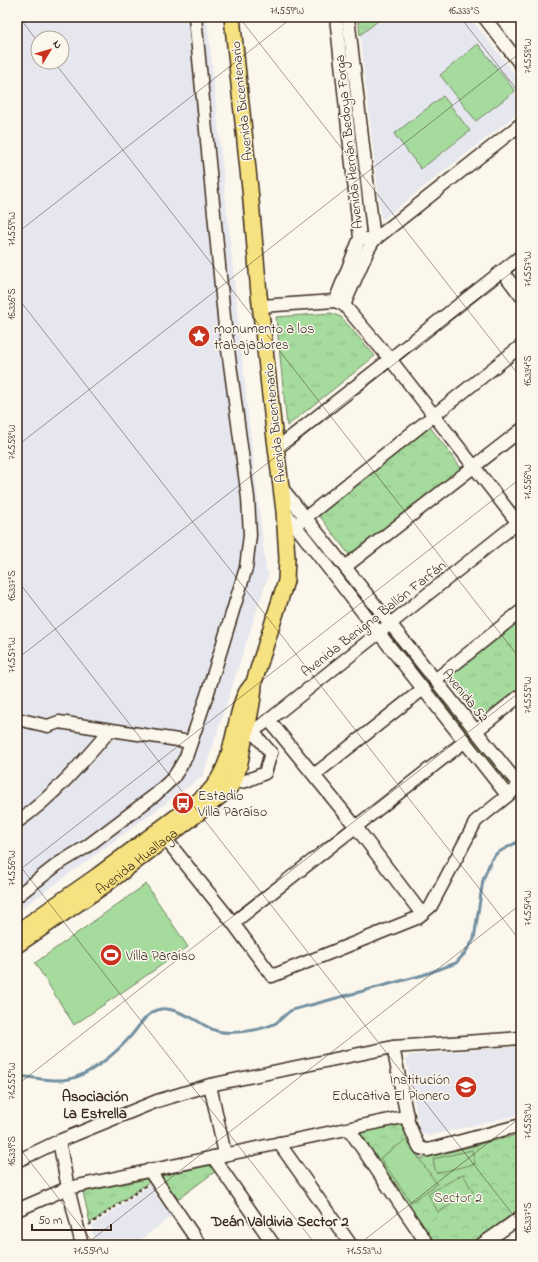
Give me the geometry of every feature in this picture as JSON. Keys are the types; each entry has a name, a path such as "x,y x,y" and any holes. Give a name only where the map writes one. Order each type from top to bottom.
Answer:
{"main road":[{"name":"Avenida Bicentenario","path":"232,17 276,449 284,511 290,529 286,581 254,682 246,692 243,738"},
{"path":"233,784 240,762 243,738"},
{"name":"Avenida Huallaga","path":"17,945 104,886 207,794 222,774 243,738"},
{"name":"Avenida Huallaga","path":"17,932 97,876 222,794 233,784"}],"street":[{"path":"17,896 58,864 86,847 155,795 173,778 179,769 191,742 246,568 250,535 246,482 226,327 195,17"},
{"name":"Avenida Hernán Bedoya Forga","path":"336,17 360,238 340,303"},
{"name":"Avenida Hernán Bedoya Forga","path":"340,303 374,240 348,17"},
{"path":"486,18 521,65"},
{"path":"360,238 374,240 521,124"},
{"path":"276,449 521,256"},
{"path":"502,271 521,296"},
{"path":"261,306 340,303 390,359 474,467 520,523"},
{"path":"508,795 378,632 290,529 521,346"},
{"path":"345,567 521,430"},
{"name":"Avenida 52","path":"281,487 520,785"},
{"name":"Avenida Benigno Ballón Farfán","path":"243,738 269,720 378,632 520,523"},
{"path":"435,680 521,611"},
{"path":"314,775 423,689"},
{"path":"476,731 521,695"},
{"path":"269,720 356,827 422,914"},
{"path":"18,722 48,726 59,722 191,742"},
{"path":"17,822 59,786 86,759 110,730"},
{"path":"243,738 271,753 292,748"},
{"path":"233,923 465,741"},
{"path":"233,784 246,782 265,773 271,753"},
{"path":"162,834 233,923 272,976 416,918 422,914 431,906 476,821 520,785"},
{"path":"17,1161 59,1141 158,1101 210,1085 393,1047 521,1038"},
{"path":"393,1047 408,1122 420,1148 428,1150 521,1125"},
{"path":"210,1085 219,1156 274,1245"},
{"path":"17,1210 68,1188 408,1116"},
{"path":"348,1129 428,1245"},
{"path":"59,1141 68,1188 82,1245"},
{"path":"279,1143 351,1245"},
{"path":"149,1170 200,1245"},
{"path":"481,1245 521,1217"}],"path":[{"path":"89,1225 151,1183"},
{"path":"87,1218 90,1232"}],"shaded area":[{"path":"17,17 207,17 248,414 266,569 269,573 203,776 17,912"},
{"path":"358,17 470,17 521,82 521,111 383,219 381,218"},
{"name":"Institución Educativa El Pionero","path":"521,1046 521,1114 429,1136 420,1132 406,1059 410,1055"},
{"path":"150,1185 172,1216 134,1245 95,1245 92,1226"}],"green space":[{"path":"358,17 383,17 360,35"},
{"path":"478,44 515,91 476,121 440,75"},
{"path":"353,81 367,216 362,216 348,82"},
{"path":"443,96 470,131 421,169 394,134"},
{"path":"331,313 341,317 375,356 287,426 276,317"},
{"path":"430,427 461,468 350,556 319,515"},
{"path":"313,532 378,616 374,620 308,536"},
{"path":"521,619 521,686 480,718 447,678"},
{"path":"395,638 433,684 429,687 391,641"},
{"path":"435,687 474,736 470,739 431,690"},
{"path":"476,739 509,781 505,784 472,742"},
{"name":"Villa Paraíso","path":"146,884 188,947 74,1025 35,963"},
{"name":"Sector 2","path":"400,1123 421,1159 521,1134 521,1207 491,1230 468,1245 435,1245 360,1134 361,1132"},
{"path":"406,1140 437,1184 411,1202 380,1158"},
{"path":"472,1150 475,1164 436,1173 433,1159"},
{"path":"212,1165 216,1171 178,1199 161,1176"},
{"path":"463,1174 473,1192 438,1212 428,1194"},
{"path":"146,1179 149,1182 90,1223 83,1192"}],"waterway":[{"path":"17,1076 62,1080 71,1079 81,1075 108,1058 124,1044 143,1020 151,1013 161,1009 180,1012 217,1031 247,1031 270,1026 292,1010 423,975 456,963 474,939 483,880 491,860 497,853 521,840"}],"place":[{"name":"monumento a los trabajadores","path":"199,336"},
{"name":"Estadio Villa Paraíso","path":"183,803"},
{"name":"Villa Paraíso","path":"111,955"},
{"name":"Institución Educativa El Pionero","path":"466,1087"}],"district":[{"name":"Asociación La Estrella","path":"95,1104"},
{"name":"Deán Valdivia Sector 2","path":"280,1221"}]}
